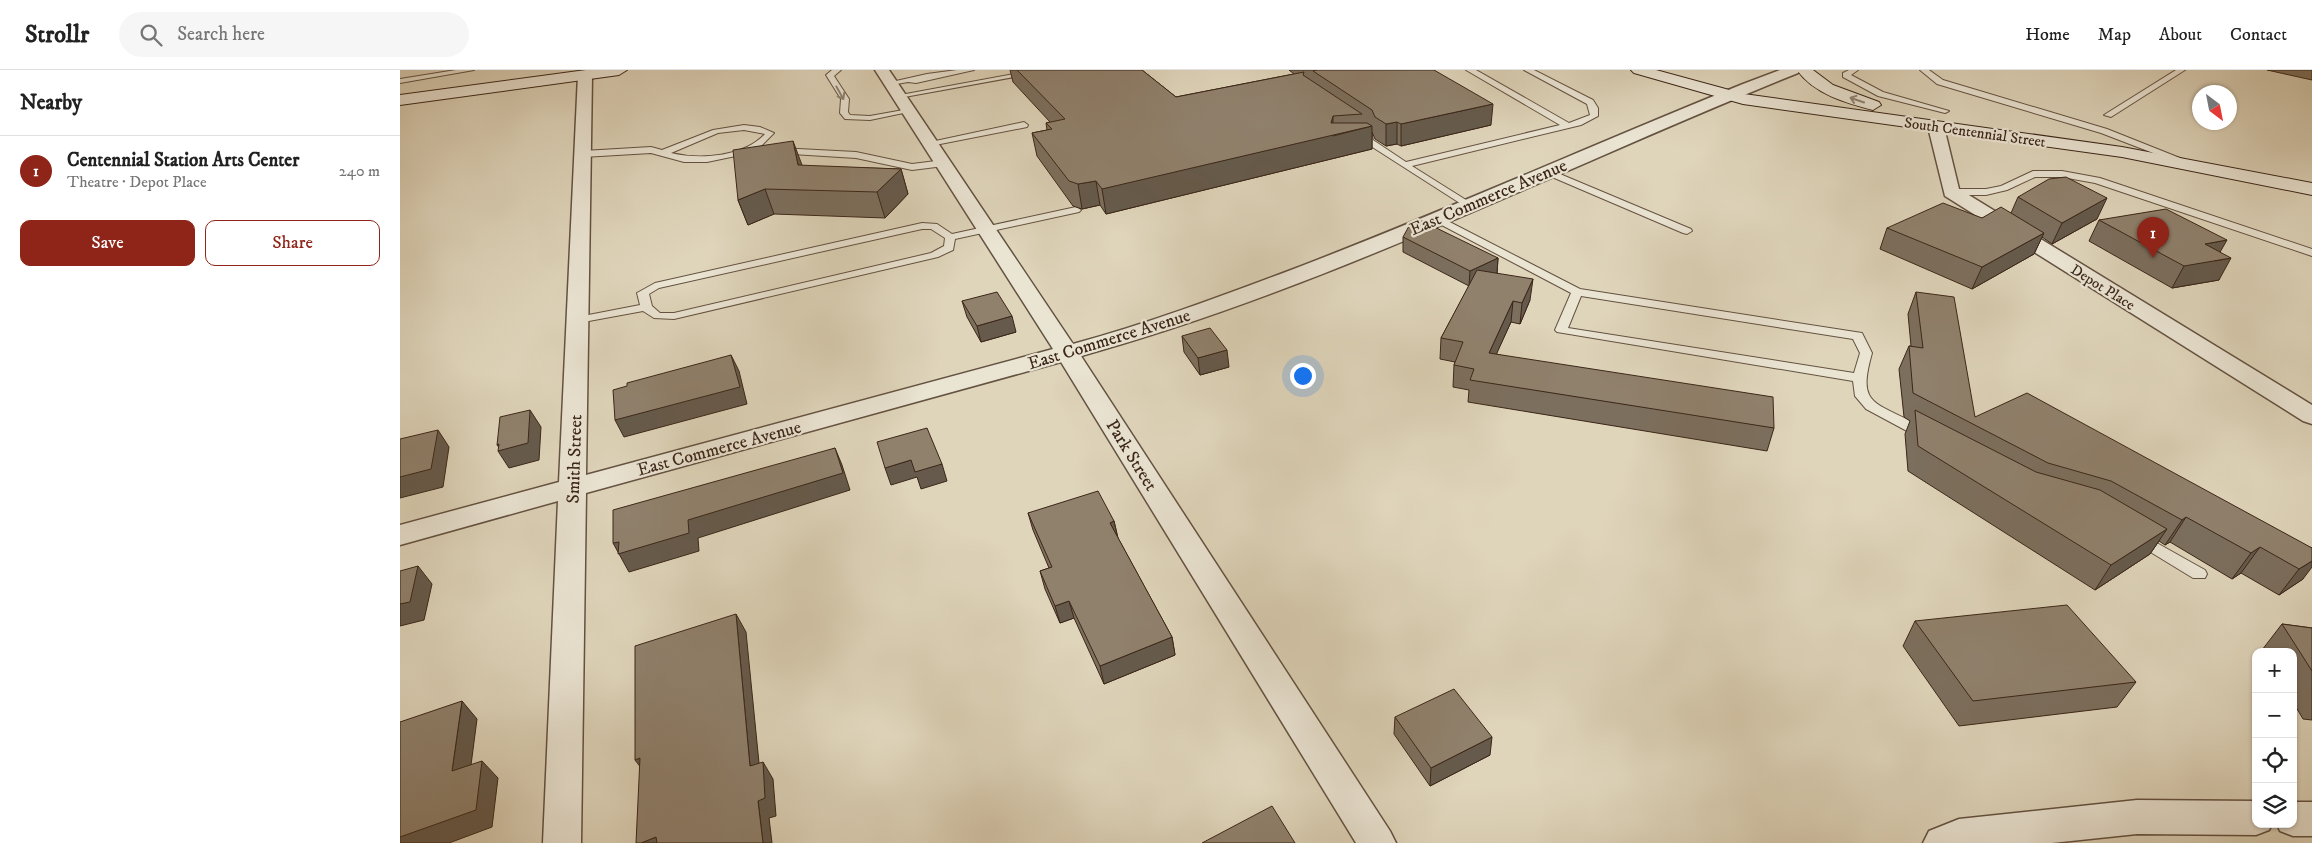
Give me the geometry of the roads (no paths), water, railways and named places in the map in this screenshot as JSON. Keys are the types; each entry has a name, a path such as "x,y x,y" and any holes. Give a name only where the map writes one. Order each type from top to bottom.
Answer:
{"street":[{"path":"400,100 619,70"},
{"name":"East Commerce Avenue","path":"400,535 1117,339 1225,303 1438,219 1728,95 1793,70"},
{"path":"1805,70 1819,84 1839,94 1940,119 1951,192"},
{"name":"South Centennial Street","path":"1645,71 1728,95 1940,119 2193,165 2312,189"},
{"name":"Smith Street","path":"562,843 585,75"},
{"name":"Park Street","path":"896,90 1067,353 1377,843"},
{"name":"Depot Place","path":"1951,192 2312,416"},
{"path":"1942,843 1959,836 2137,817 2252,818"},
{"path":"2297,819 2312,819"}],"lane":[{"path":"400,81 470,70"},
{"path":"837,70 830,75 844,99 844,113 848,117 870,118 896,90 910,80 916,81 970,70"},
{"path":"896,90 1049,70"},
{"path":"1470,70 1567,125"},
{"path":"1404,165 1567,125 1594,116 1594,108 1590,102 1528,70"},
{"path":"1854,70 1846,75 1864,87 1940,119"},
{"path":"1924,70 1940,82 2104,130 2193,165"},
{"path":"2108,115 2182,70"},
{"path":"930,143 1024,125"},
{"path":"1354,125 1368,135 1362,141 1469,205"},
{"path":"664,153 706,135 722,131 760,128 770,133 750,150"},
{"path":"583,154 651,150 684,159 707,159 750,150 856,155 912,168 944,163"},
{"path":"1548,172 1687,231"},
{"path":"1951,192 1986,192 2004,188 2033,174 2062,174 2088,178 2136,192 2312,253"},
{"path":"950,237 949,248 934,255 674,316 659,317 650,313 646,307 643,293 655,286 922,226 933,226 950,237 1076,210"},
{"path":"1438,219 1577,292 1858,336 1866,353 1859,378 1861,396 1870,406 1938,443"},
{"path":"1577,292 1561,330 1859,378"},
{"path":"578,320 646,307"},
{"path":"2124,528 2199,574"}],"place":[{"name":"Centennial Station Arts Center","path":"2153,258"}]}
